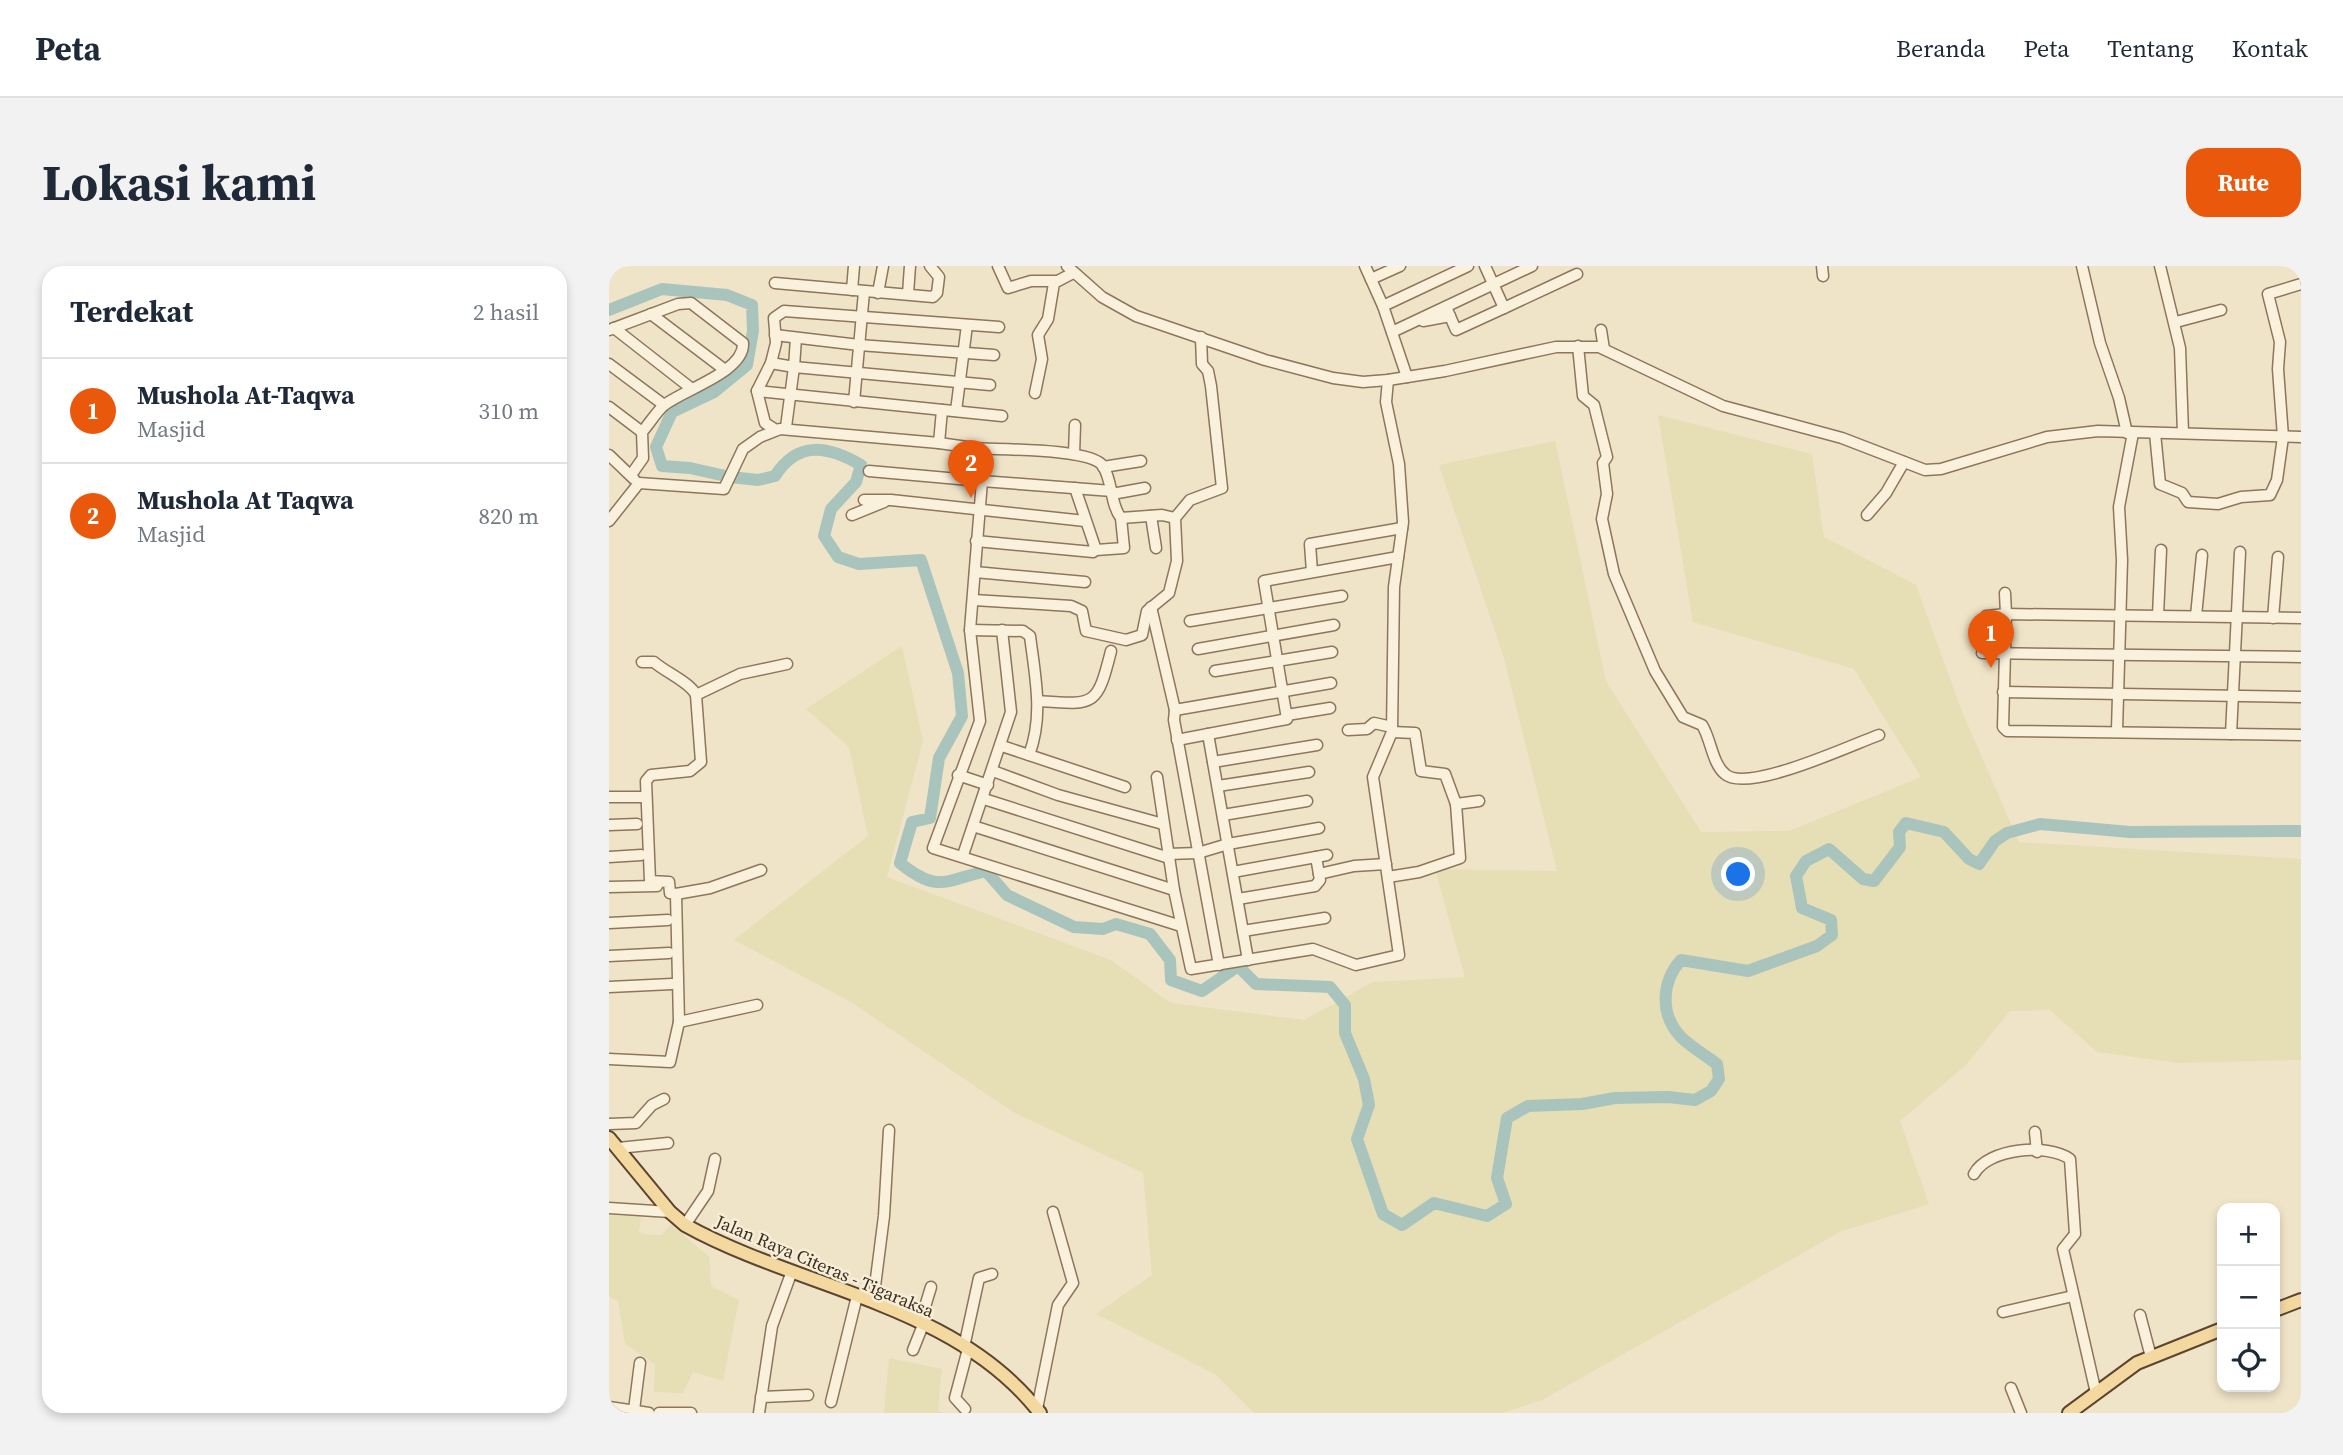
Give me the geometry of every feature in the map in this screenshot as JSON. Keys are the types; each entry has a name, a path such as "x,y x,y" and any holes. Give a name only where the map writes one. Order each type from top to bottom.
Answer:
{"main road":[{"name":"Jalan Raya Citeras - Tigaraksa","path":"613,1143 670,1212 685,1225 922,1324 966,1348 1005,1376 1038,1411"},
{"path":"2280,1309 2300,1304"},
{"path":"2069,1413 2129,1368 2217,1331"}],"street":[{"path":"852,290 854,266"},
{"path":"879,293 883,266"},
{"path":"908,294 911,266"},
{"path":"775,283 935,296 939,277 930,266"},
{"path":"999,266 1006,288 1031,281 1055,281 1070,270 1117,307 1157,325 1201,337 1265,360 1332,378 1363,382 1388,380 1556,347 1604,348 1723,406 1842,438 1933,470 2047,437 2098,431 2301,437"},
{"path":"1365,266 1383,306 1407,377"},
{"path":"1371,279 1400,266"},
{"path":"1383,306 1468,266"},
{"path":"1485,266 1504,308"},
{"path":"1392,332 1448,312 1494,284 1532,266"},
{"path":"2082,266 2100,343 2130,433 2119,507 2122,560 2117,730"},
{"path":"2160,266 2176,322 2182,374 2183,433"},
{"path":"1448,312 1456,330 1577,274"},
{"path":"1035,393 1042,359 1038,335 1048,319 1055,281"},
{"path":"2155,433 2160,484 2182,493 2188,502 2204,504 2270,495 2277,480 2283,437 2278,369 2281,347 2268,294 2301,284"},
{"path":"854,402 864,292"},
{"path":"612,329 678,304 691,303 740,339 743,349 741,356 725,370 664,405 642,432 643,458 631,475"},
{"path":"2176,322 2221,310"},
{"path":"976,541 1090,553 1095,550 1124,548 1121,518 1103,467 1094,459 1074,454 974,448 781,429 765,423 757,391 771,363 775,335 774,318 784,311 999,327"},
{"path":"651,314 725,370"},
{"path":"956,411 967,325"},
{"path":"612,329 692,390"},
{"path":"1601,330 1604,348"},
{"path":"775,335 859,345 994,355"},
{"path":"974,600 1071,606 1083,611 1086,631 1126,640 1142,635 1145,615 1151,607 1168,597 1177,566 1175,518 1184,505 1201,495 1219,491 1222,484 1211,386 1208,371 1202,364 1201,337"},
{"path":"609,455 642,484 719,490 729,483 733,466 751,442 781,429 791,396 796,338"},
{"path":"1578,346 1583,396 1594,405 1607,457 1603,463 1607,494 1602,519 1614,574 1655,671 1683,717 1702,725 1722,772 1737,780 1765,778 1879,735"},
{"path":"771,363 856,374 990,385"},
{"path":"609,365 664,405"},
{"path":"1157,777 1168,856 1189,967 1194,969 1313,949 1330,952 1356,965 1398,956 1400,952 1373,777 1392,730 1394,587 1402,528 1399,464 1389,421 1388,380"},
{"path":"757,391 1002,415"},
{"path":"609,407 642,432"},
{"path":"939,443 942,410"},
{"path":"1074,454 1075,425"},
{"path":"970,480 974,448"},
{"path":"1103,467 1141,461"},
{"path":"1867,514 1886,493 1904,462"},
{"path":"869,471 1112,492 1145,488"},
{"path":"982,481 970,630 979,721 933,843 937,851 963,855 1181,926"},
{"path":"609,521 642,484"},
{"path":"609,528 642,484"},
{"path":"1075,488 1095,550"},
{"path":"864,500 891,500 1085,520"},
{"path":"852,515 891,500"},
{"path":"1151,516 1156,548"},
{"path":"1121,518 1175,518"},
{"path":"1312,572 1310,544 1402,528"},
{"path":"2158,615 2161,550"},
{"path":"2231,734 2239,552"},
{"path":"2196,615 2202,555"},
{"path":"1177,740 1283,721 1287,715 1264,581 1398,557"},
{"path":"2273,618 2278,557"},
{"path":"975,572 1085,582"},
{"path":"2005,593 2004,730 2301,735"},
{"path":"1190,621 1342,596"},
{"path":"1151,607 1175,710 1177,740 1219,965"},
{"path":"1986,616 2119,614 2301,618"},
{"path":"1198,649 1334,625"},
{"path":"970,630 1023,631 1030,636 1038,701 1037,726 1029,755"},
{"path":"963,855 1002,746 1011,712 1002,630"},
{"path":"1038,701 1078,704 1094,697 1102,687 1111,651"},
{"path":"1215,671 1332,652"},
{"path":"1982,653 2301,657"},
{"path":"642,662 654,662 671,677 690,686 696,695 701,762 691,771 651,775 646,781 650,881 669,882 670,893 676,894 710,888 761,870"},
{"path":"696,695 740,674 787,664"},
{"path":"1175,710 1331,683"},
{"path":"2003,692 2301,697"},
{"path":"1287,715 1331,708"},
{"path":"1348,730 1367,729 1374,723 1392,730 1415,733 1421,771 1445,774 1456,804 1459,858 1419,872 1388,877"},
{"path":"1209,734 1248,960"},
{"path":"1213,762 1317,745"},
{"path":"1002,746 1125,787"},
{"path":"993,771 1038,788 1163,824"},
{"path":"1218,786 1310,772"},
{"path":"958,775 988,786"},
{"path":"609,797 642,797"},
{"path":"984,799 1168,856 1198,853 1228,844 1319,828"},
{"path":"1223,815 1307,801"},
{"path":"1456,804 1479,801"},
{"path":"609,825 636,824"},
{"path":"973,826 1174,890"},
{"path":"609,857 641,855"},
{"path":"1233,872 1327,855"},
{"path":"1238,899 1315,886 1320,880 1316,857"},
{"path":"1319,874 1354,866 1386,864"},
{"path":"609,887 661,886"},
{"path":"609,1059 667,1063 672,1059 679,1022 676,894"},
{"path":"1243,931 1325,918"},
{"path":"609,923 668,920"},
{"path":"609,956 669,953"},
{"path":"609,987 672,984"},
{"path":"679,1022 757,1006"},
{"path":"609,1124 636,1123 652,1105 664,1099"},
{"path":"873,1302 884,1216 889,1130"},
{"path":"2035,1132 2037,1152"},
{"path":"613,1143 668,1143"},
{"path":"1974,1174 1982,1163 1998,1154 2037,1152 2064,1155 2072,1163 2075,1234 2063,1249 2096,1393"},
{"path":"685,1225 708,1191 715,1158"},
{"path":"609,1208 670,1212"},
{"path":"1038,1411 1058,1305 1073,1283 1053,1212"},
{"path":"759,1413 772,1326 792,1271"},
{"path":"965,1409 955,1398 979,1278 992,1274"},
{"path":"913,1350 931,1287"},
{"path":"831,1402 857,1296"},
{"path":"2003,1312 2073,1296"},
{"path":"2140,1315 2151,1357"},
{"path":"634,1410 640,1363"},
{"path":"2011,1388 2021,1413"},
{"path":"761,1397 808,1395"},
{"path":"609,1407 649,1413"},
{"path":"659,1413 691,1413"}],"shaded area":[{"path":"1658,415 1812,454 1824,537 1916,585 1963,714 2019,842 2301,859 2301,1060 2179,1063 2097,1052 2050,1010 2010,1011 1966,1065 1900,1121 1929,1204 1840,1232 1542,1400 1502,1413 1254,1413 1215,1374 1096,1314 1152,1275 1143,1173 1013,1112 851,1002 734,940 868,836 849,747 806,709 902,646 923,741 887,877 1111,960 1171,1003 1304,1020 1373,982 1465,977 1435,869 1557,871 1504,658 1439,465 1555,441 1606,681 1701,832 1789,831 1921,777 1854,669 1693,622"},
{"path":"609,1215 641,1217 639,1232 651,1235 662,1235 671,1224 709,1257 711,1286 739,1300 723,1381 693,1372 683,1393 654,1392 655,1364 625,1344 618,1301 609,1297"},
{"path":"889,1358 942,1369 938,1410 944,1413 884,1413"}],"waterway":[{"path":"609,310 662,289 727,295 752,305 753,331 747,365 714,392 672,412 656,447 662,466 758,480 775,476 793,456 804,452 814,450 837,454 861,465 856,482 831,509 824,536 838,557 859,564 921,560 958,673 962,716 939,758 930,818 912,822 900,863 923,878 941,882 986,871 1007,895 1074,927 1103,929 1116,924 1150,934 1170,960 1171,980 1202,991 1238,966 1256,984 1330,987 1345,1005 1345,1033 1364,1079 1369,1105 1357,1139 1383,1214 1402,1225 1434,1203 1487,1216 1506,1204 1497,1178 1507,1118 1528,1106 1582,1104 1615,1098 1668,1097 1695,1100 1711,1091 1719,1079 1717,1064 1685,1041 1674,1028 1666,1008 1670,978 1681,960 1748,971 1817,946 1832,935 1831,920 1802,908 1796,876 1806,861 1829,849 1863,879 1874,881 1900,847 1899,832 1906,823 1944,832 1969,859 1979,864 1995,841 2007,833 2040,824 2130,832 2301,831"}],"place":[{"name":"Mushola At Taqwa","path":"971,498"},
{"name":"Mushola At-Taqwa","path":"1991,668"}]}
